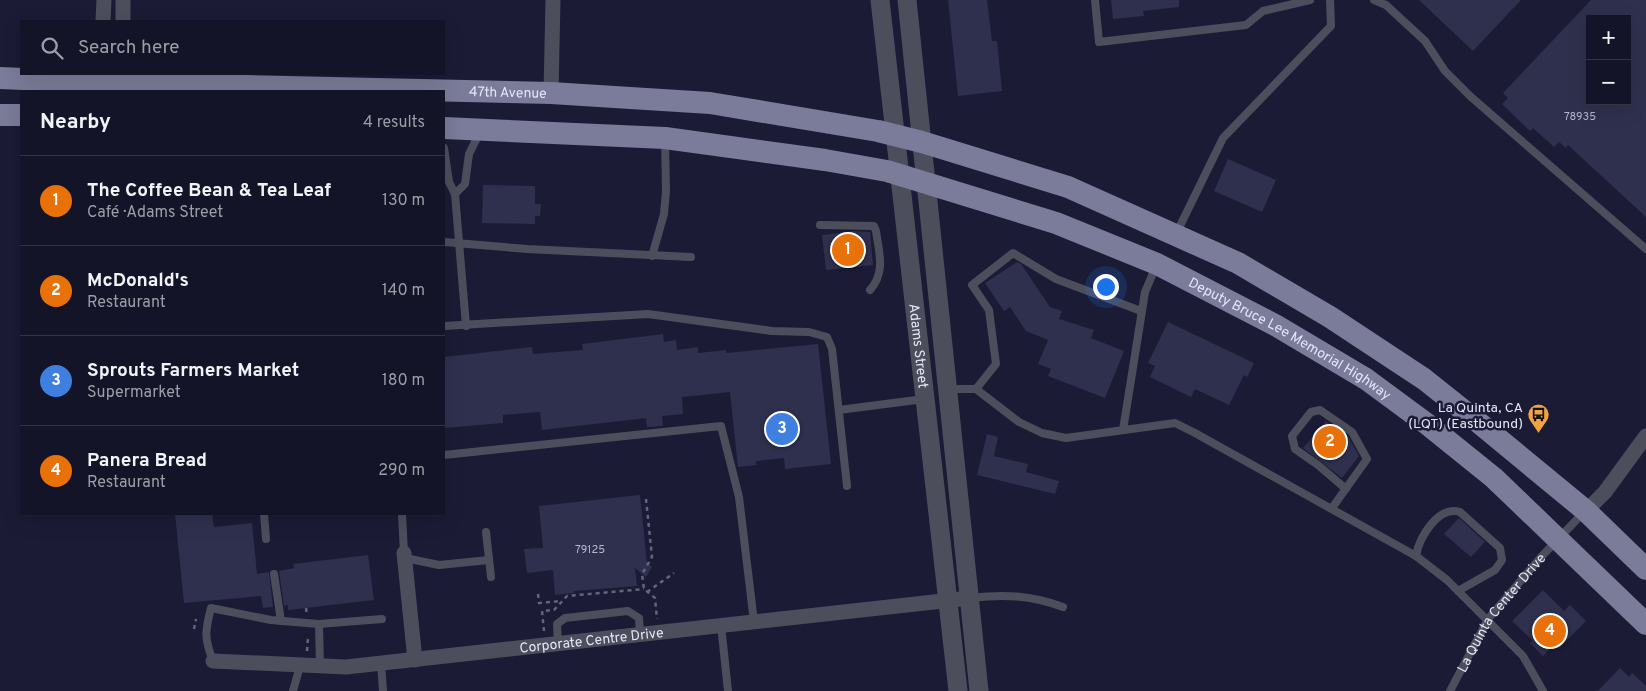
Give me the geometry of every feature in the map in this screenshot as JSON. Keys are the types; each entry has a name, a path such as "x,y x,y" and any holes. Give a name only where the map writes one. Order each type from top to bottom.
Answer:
{"main road":[{"name":"47th Avenue","path":"0,78 551,93 710,103 894,135 922,142"},
{"path":"0,115 20,115"},
{"path":"445,128 665,138 825,160 899,174 926,182"},
{"path":"922,142 1068,187 1238,263 1330,317 1424,380 1586,511 1646,569"},
{"name":"Deputy Bruce Lee Memorial Highway","path":"926,182 1056,223 1157,264 1275,325 1366,379 1427,424 1494,478 1646,624"}],"street":[{"path":"104,0 104,20"},
{"path":"123,0 123,20"},
{"path":"551,93 553,0"},
{"name":"Adams Street","path":"880,0 958,691"},
{"name":"Adams Street","path":"907,0 979,691"},
{"path":"1586,511 1605,492 1646,436"},
{"path":"404,555 416,660"},
{"name":"Corporate Centre Drive","path":"213,661 262,662 320,667 381,663 970,598"}],"lane":[{"path":"1095,0 1099,42 1246,25 1262,11 1310,0"},
{"path":"1176,234 1222,138 1331,26 1330,0"},
{"path":"1374,0 1386,5 1425,41 1445,71 1470,96 1646,250"},
{"path":"455,194 465,184 469,154 481,130"},
{"path":"652,256 665,206 665,138"},
{"path":"445,155 449,182 455,194 466,326"},
{"path":"820,225 874,226 882,269 878,282 870,290"},
{"path":"445,242 527,249 691,257"},
{"path":"976,389 996,364 989,310 972,285 1014,253 1056,279 1141,311"},
{"path":"1123,430 1141,311 1145,292 1157,264"},
{"path":"445,326 648,314 772,331 818,333 827,338 831,343 848,486"},
{"path":"948,389 976,389 1018,422 1042,433 1066,438 1174,423 1332,508 1416,556 1488,619 1523,656 1544,691"},
{"path":"839,410 926,399"},
{"path":"1332,508 1346,490 1367,459 1352,432 1320,410 1312,412 1292,436 1295,449 1318,465 1346,490"},
{"path":"445,455 721,426 739,497 754,622"},
{"path":"1416,556 1422,536 1442,514 1453,510 1460,512 1500,548 1502,560 1494,570 1458,591"},
{"name":"La Quinta Center Drive","path":"1450,691 1488,619 1541,557 1586,511"},
{"path":"264,515 266,539"},
{"path":"402,515 404,555 439,565 489,560"},
{"path":"486,532 491,577"},
{"path":"274,574 281,621"},
{"path":"970,598 1015,595 1040,598 1063,607"},
{"path":"213,661 205,643 205,632 211,608 281,621 319,624 382,619"},
{"path":"558,644 557,624 562,619 574,617 632,612 638,618 640,634"},
{"path":"319,624 320,667"},
{"path":"721,625 728,691"},
{"path":"381,663 383,691"},
{"path":"294,691 300,666"}],"path":[{"path":"646,500 652,557 642,574 644,589 655,598 657,620"},
{"path":"641,565 645,569"},
{"path":"647,592 674,573"},
{"path":"544,633 542,611 554,610 567,596 644,589"},
{"path":"538,594 539,604 562,601"},
{"path":"194,630 196,619"},
{"path":"307,651 308,633"}],"building":[{"path":"948,0 987,0 992,41 997,41 1002,91 958,96"},
{"path":"1111,0 1179,0 1179,7 1143,11 1144,16 1113,19"},
{"path":"1419,0 1521,0 1473,51"},
{"path":"1591,0 1646,0 1646,217 1568,145 1566,148 1559,142 1554,147 1533,128 1530,131 1502,104 1508,98 1503,93"},
{"path":"1228,159 1276,180 1262,212 1214,191"},
{"path":"483,185 535,186 535,204 541,204 540,216 535,216 535,224 482,223"},
{"path":"854,231 870,232 873,265 826,270 822,235"},
{"path":"1017,262 1021,264 1050,307 1062,311 1059,319 1094,330 1091,338 1124,351 1105,398 1048,376 1051,369 1038,364 1048,340 1026,331 1010,307 1004,311 985,283"},
{"path":"1168,322 1254,363 1247,377 1244,375 1229,405 1195,389 1191,397 1150,377 1155,366 1148,363"},
{"path":"663,334 664,342 676,340 677,350 698,347 698,353 726,350 726,353 818,344 831,464 785,469 784,458 756,461 756,465 738,467 730,392 682,397 683,414 662,416 663,426 647,427 646,418 542,430 540,412 503,415 503,423 445,428 445,357 532,347 533,354 583,350 582,344"},
{"path":"1326,421 1348,436 1359,456 1342,478 1303,448"},
{"path":"987,434 998,437 994,456 1028,464 1026,472 1059,481 1055,494 977,475"},
{"path":"640,495 647,563 652,567 646,577 635,568 637,586 574,591 574,593 555,595 553,570 527,573 524,549 543,548 539,506"},
{"path":"175,515 212,515 214,527 252,523 257,574 269,572 273,607 263,608 261,596 184,603"},
{"path":"1459,518 1485,542 1471,557 1444,534"},
{"path":"368,555 374,600 288,610 288,605 284,606 279,571 294,568 293,564"},
{"path":"1543,590 1564,611 1570,605 1586,621 1559,648 1555,644 1543,656 1530,643 1533,641 1512,621"},
{"path":"1620,668 1629,677 1632,673 1646,686 1646,691 1598,691"}],"place":[{"name":"The Coffee Bean & Tea Leaf","path":"848,250"},
{"name":"Sprouts Farmers Market","path":"782,429"},
{"name":"La Quinta, CA (LQT) (Eastbound)","path":"1539,434"},
{"name":"McDonald's","path":"1330,442"},
{"name":"Panera Bread","path":"1550,631"}]}
